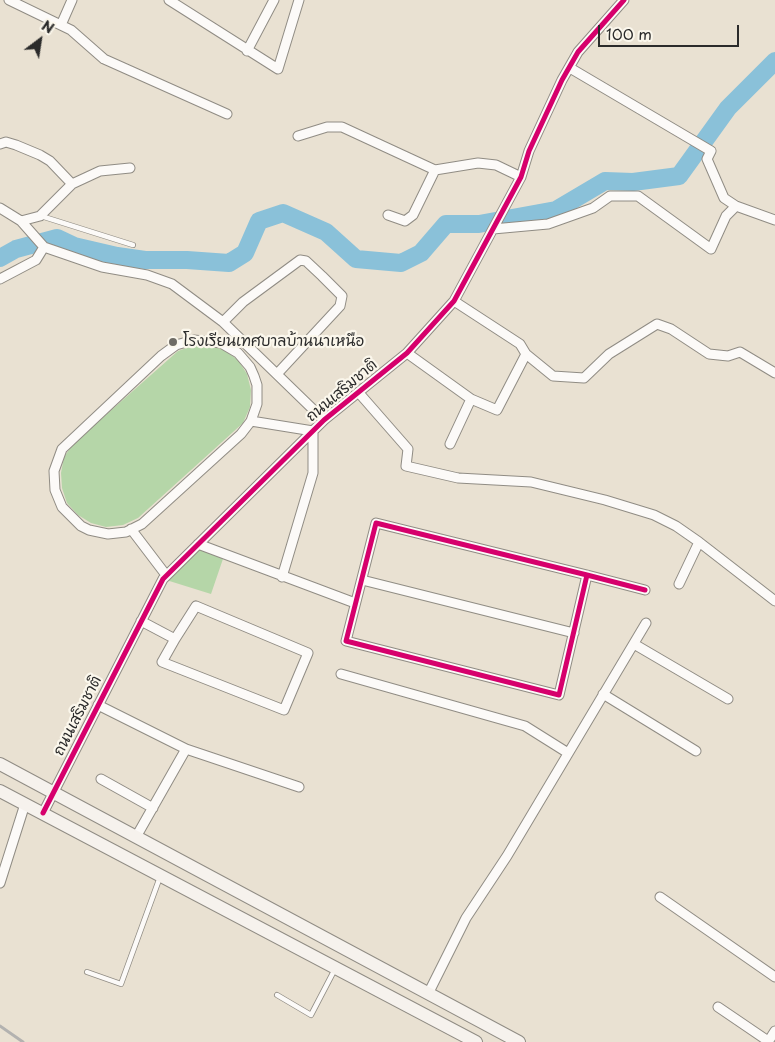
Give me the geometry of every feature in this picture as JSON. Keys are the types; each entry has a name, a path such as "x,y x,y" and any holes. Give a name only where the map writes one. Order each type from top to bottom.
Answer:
{"main road":[{"path":"0,764 519,1042"},
{"path":"0,791 476,1042"}],"street":[{"path":"10,0 78,35 104,59 227,114"},
{"path":"61,25 72,0"},
{"path":"169,0 278,69 299,0"},
{"path":"247,51 274,0"},
{"name":"ถนนเสริมชาติ","path":"43,814 166,575 324,420 407,353 454,301 506,201 521,177 529,151 550,103 578,52 624,0"},
{"path":"570,68 682,135 711,150 707,159 724,198 736,206 775,220"},
{"path":"298,136 327,127 342,127 436,170 478,163 496,166 521,177"},
{"path":"0,144 6,142 16,144 40,155 50,161 72,184"},
{"path":"21,221 40,216 72,184 100,171 130,168"},
{"path":"388,215 405,221 413,215 436,170"},
{"path":"493,229 548,224 593,208 610,196 638,196 711,250 726,216 736,206"},
{"path":"0,208 21,221 43,247 102,267 147,275 172,284 223,322 324,420"},
{"path":"0,280 36,260 43,247"},
{"path":"223,322 242,302 300,260 306,261 322,276 342,296 340,306 277,374"},
{"path":"454,301 520,344 526,354 553,376 584,378 609,354 657,324 672,329 709,354 728,356 740,352 775,373"},
{"path":"194,340 212,341 230,348 250,367 257,385 257,404 251,421 247,429 185,486 142,524 132,529 108,534 90,530 74,521 62,507 58,498 54,471 59,454 65,445 154,363 176,346 194,340"},
{"path":"407,353 470,399 497,410 526,354"},
{"path":"359,393 408,449 406,466 458,478 531,482 606,500 654,515 676,526 699,542 772,598 775,586"},
{"path":"450,444 470,399"},
{"path":"251,421 313,431 314,454 312,473 282,577"},
{"path":"587,575 560,695 346,640 376,522 587,575 645,590"},
{"path":"132,529 166,575"},
{"path":"679,584 699,542"},
{"path":"198,544 355,603"},
{"path":"362,580 574,633"},
{"path":"196,606 308,653 284,710 162,662 175,639 196,606"},
{"path":"141,621 175,639"},
{"path":"428,994 466,918 507,856 646,623"},
{"path":"634,644 728,699"},
{"path":"341,674 526,726 568,753"},
{"path":"603,694 696,752"},
{"path":"98,705 186,750 299,787"},
{"path":"136,837 186,750"},
{"path":"101,779 153,808"},
{"path":"0,883 26,804"},
{"path":"660,898 775,977"},
{"path":"718,1007 772,1038"}],"lane":[{"path":"40,216 134,245"},
{"path":"86,972 121,984 160,875"},
{"path":"277,995 311,1015 336,968"}],"green space":[{"path":"208,345 224,350 238,360 247,374 251,390 250,407 243,423 138,518 123,525 106,527 91,523 78,515 67,503 62,488 61,473 64,457 73,444 178,351 192,346"},
{"path":"198,544 225,553 211,594 163,579"}],"waterway":[{"path":"0,258 16,249 57,238 74,246 117,256 145,260 229,263 245,253 259,221 283,213 326,232 356,259 401,263 421,253 446,224 479,224 556,210 605,181 633,182 679,176 728,108 775,61"}],"railway":[{"path":"0,1026 23,1042"}],"cycle path":[{"path":"43,813 163,579 324,420 407,353 454,301 521,177 529,151 562,80 578,52 624,0"},
{"path":"587,575 559,695 346,641 376,523 587,575 645,590"}],"place":[{"name":"โรงเรียนเทศบาลบ้านนาเหนือ","path":"173,342"}]}
